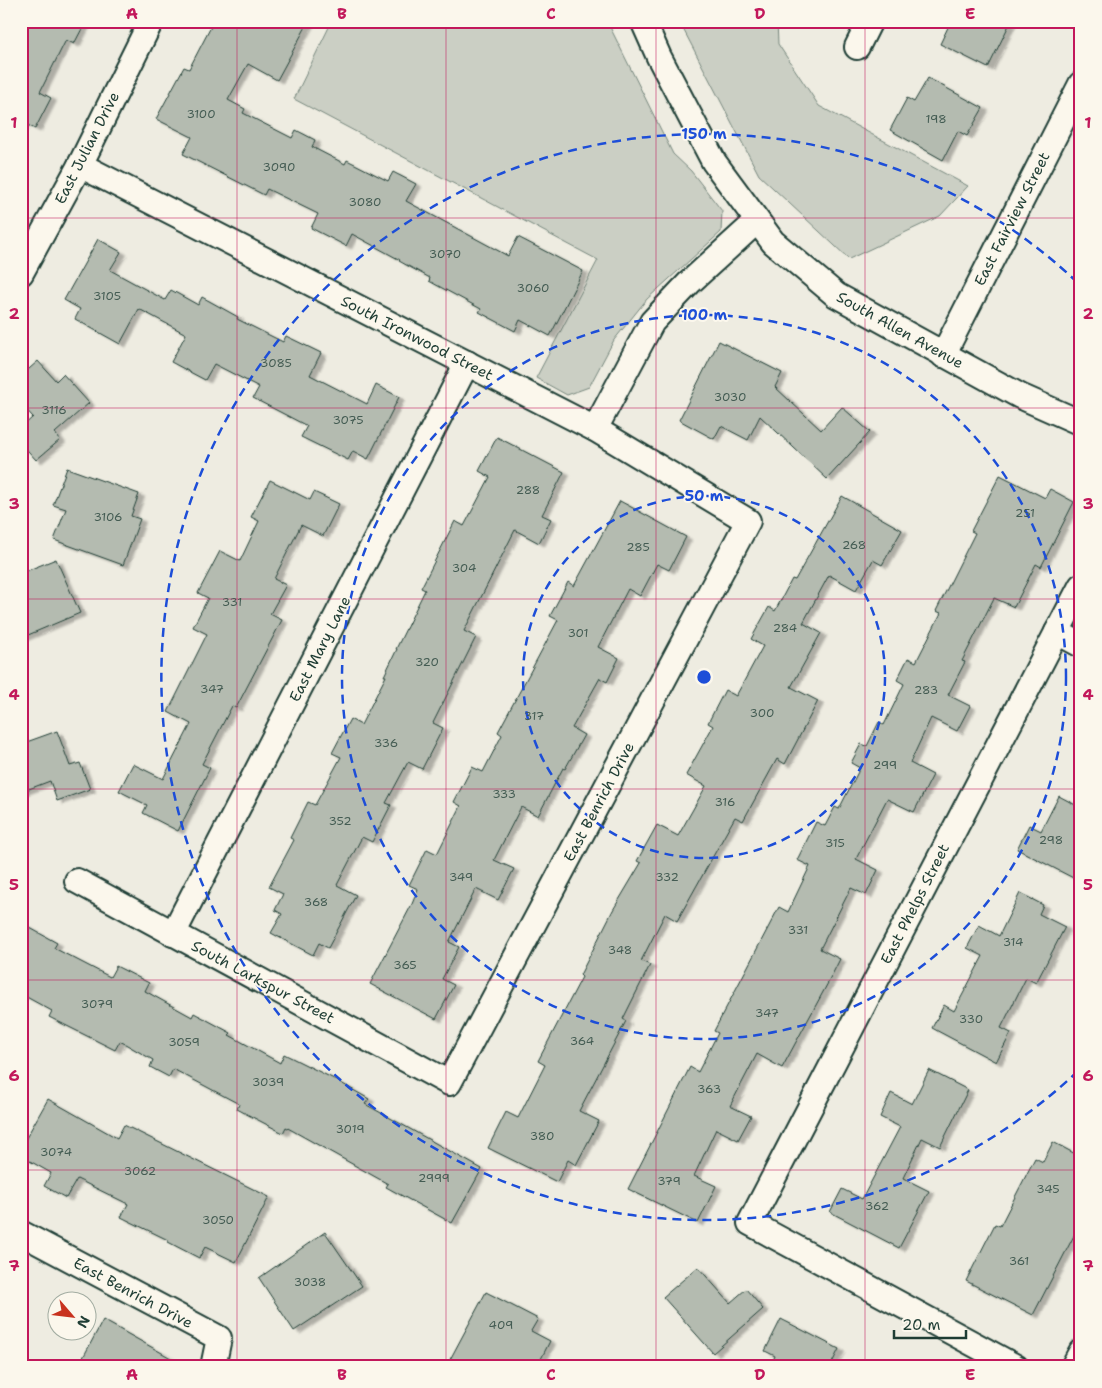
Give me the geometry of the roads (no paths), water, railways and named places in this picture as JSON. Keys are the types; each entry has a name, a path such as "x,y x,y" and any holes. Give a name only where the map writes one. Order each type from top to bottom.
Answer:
{"street":[{"name":"East Julian Drive","path":"21,273 80,165 151,21"},
{"name":"South Allen Avenue","path":"642,21 714,162 773,242 836,295 1020,396 1081,423"},
{"path":"857,47 870,21"},
{"name":"East Fairview Street","path":"943,355 1081,84"},
{"name":"South Ironwood Street","path":"80,165 595,429 748,521"},
{"path":"595,429 652,322 689,283 758,221"},
{"name":"East Mary Lane","path":"173,934 467,364"},
{"name":"East Benrich Drive","path":"449,1083 748,521"},
{"name":"East Phelps Street","path":"1016,1367 750,1223 1081,586"},
{"path":"1056,632 1081,645"},
{"name":"South Larkspur Street","path":"77,881 449,1083"},
{"name":"East Benrich Drive","path":"21,1234 220,1338 213,1367"},
{"path":"1073,1367 1081,1352"}]}
